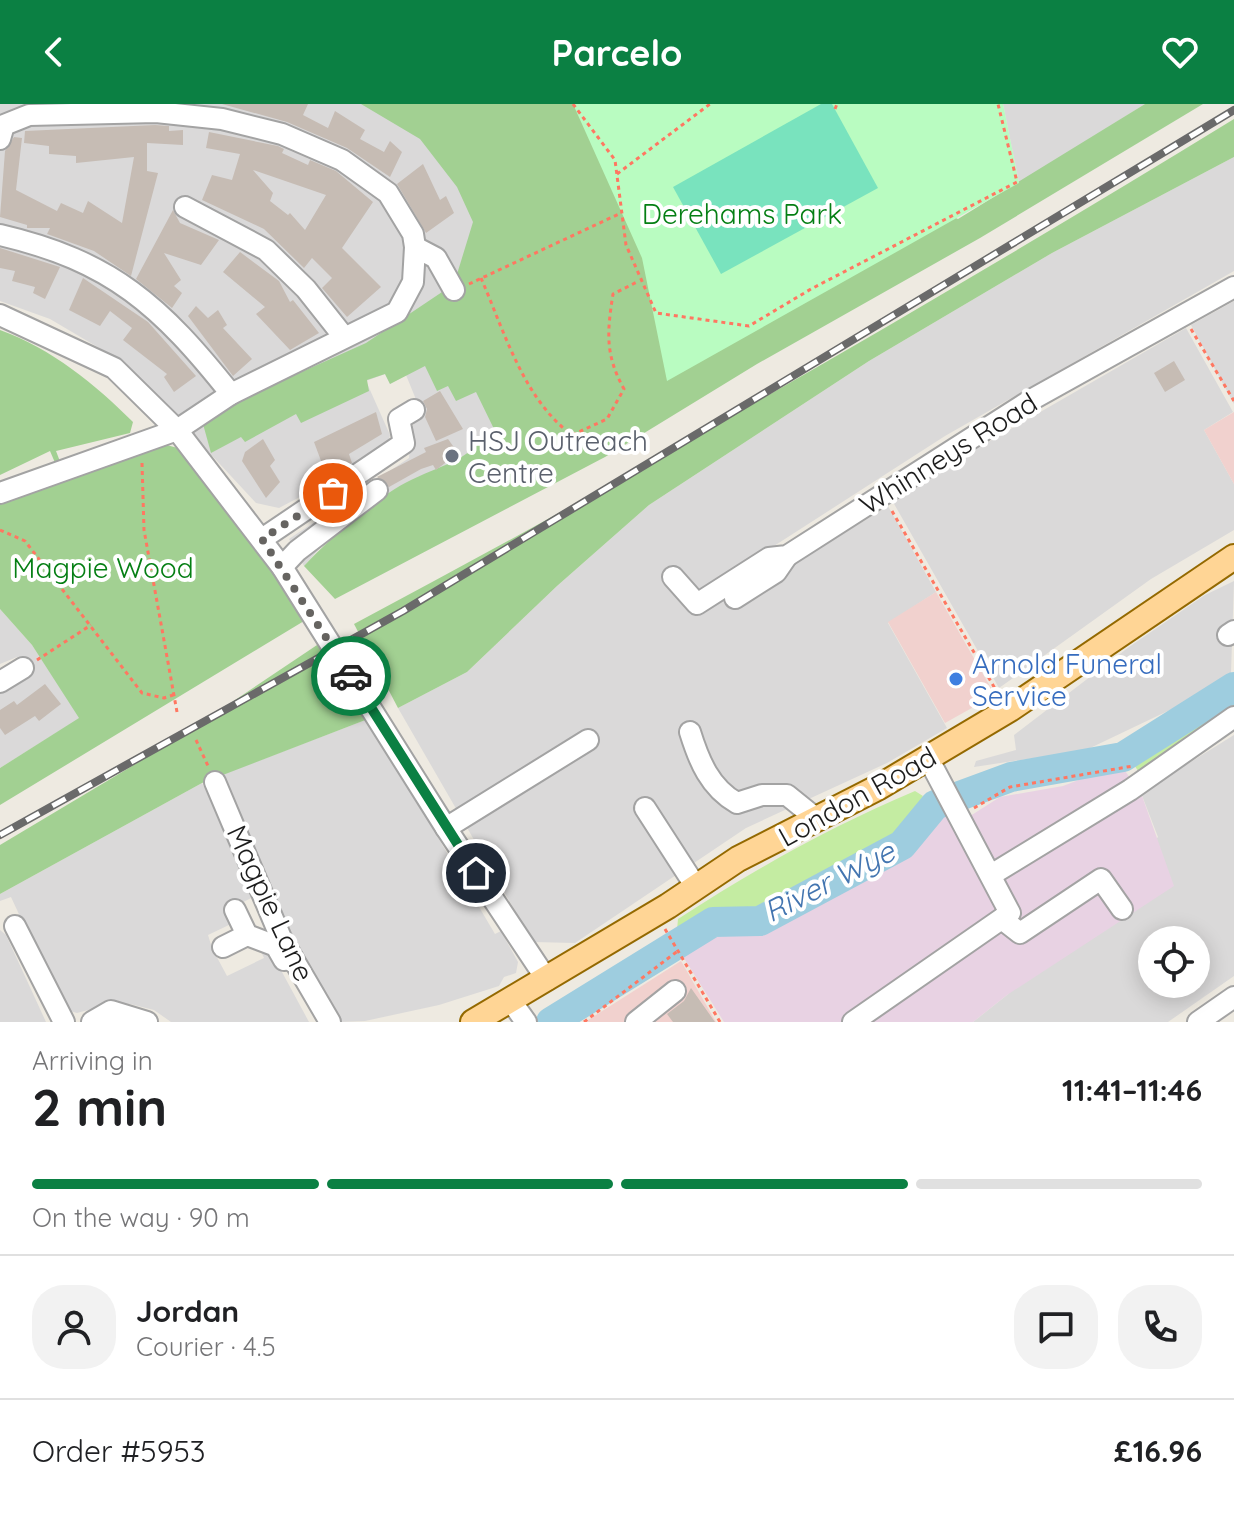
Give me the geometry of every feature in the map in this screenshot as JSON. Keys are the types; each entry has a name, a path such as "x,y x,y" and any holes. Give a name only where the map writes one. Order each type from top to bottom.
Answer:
{"main road":[{"name":"London Road","path":"473,1022 521,1014 547,980 738,859 818,820 1010,709 1234,557"}],"street":[{"path":"0,139 4,125 29,115 156,112 237,122 282,134 342,160 388,193 413,234 415,247 413,282 397,312 231,394 177,430 0,493"},
{"path":"185,207 266,250 306,289 344,337"},
{"path":"0,235 44,246 97,268 141,296 184,335 231,394"},
{"path":"415,247 436,258 454,290"},
{"name":"Whinneys Road","path":"673,577 697,604 769,558 787,556 1031,400 1234,287"},
{"path":"0,315 114,368 177,430 282,567 446,828 547,980"},
{"path":"262,539 404,443 399,419 414,410"},
{"path":"282,567 297,551 377,490"},
{"path":"735,598 776,572 787,556"},
{"path":"0,682 23,668"},
{"path":"991,875 1140,783 1234,717"},
{"path":"690,732 698,757 720,793 737,803 762,795 787,795 818,820"},
{"path":"446,828 588,740"},
{"path":"853,1022 1010,913 928,758"},
{"name":"Magpie Lane","path":"215,782 281,938 330,1022"},
{"path":"645,808 696,887"},
{"path":"1002,919 1020,933 1101,879 1122,909"},
{"path":"235,910 247,935 276,946 320,1022"},
{"path":"15,926 64,1022"},
{"path":"223,947 247,935"},
{"path":"636,1022 675,991"},
{"path":"1198,1022 1234,997"},
{"path":"92,1022 111,1011 147,1022"}],"path":[{"path":"573,104 615,160 626,245 639,281 656,313 749,326 811,289 1017,182 998,104"},
{"path":"617,175 710,104"},
{"path":"454,290 622,212"},
{"path":"481,278 526,380 554,422 572,435 607,419 624,389 610,364 608,327 613,294 639,281"},
{"path":"1189,326 1234,401"},
{"path":"145,440 141,470 144,530 177,712"},
{"path":"888,504 997,692"},
{"path":"0,530 25,541 142,693 164,698 173,695"},
{"path":"23,668 91,625"},
{"path":"196,740 215,782"},
{"path":"963,820 1010,787 1132,764 1140,783"},
{"path":"664,929 720,1022"},
{"path":"584,1022 679,950"}],"shaded area":[{"path":"0,104 380,104 487,184 494,429 470,455 419,478 330,537 304,566 289,539 409,458 411,428 418,418 415,397 406,375 390,384 385,374 366,381 390,435 389,440 330,481 279,508 256,503 153,392 106,352 50,319 0,301"},
{"path":"1003,104 1145,104 1019,183"},
{"path":"1234,157 1234,271 945,436 718,582 727,606 888,506 936,592 888,623 947,728 887,763 746,828 575,943 533,942 398,708 467,672 557,586 649,505 869,361 1052,253"},
{"path":"1234,301 1234,404 1191,325"},
{"path":"1186,328 1233,412 1204,430 1234,484 1234,530 1151,579 999,688 893,502 957,460"},
{"path":"1234,412 1234,484 1204,430"},
{"path":"1234,581 1231,673 1174,708 1086,750 974,767 976,761 1016,750 1014,735 1129,647 1205,595"},
{"path":"936,592 995,695 945,723 888,622"},
{"path":"0,609 32,645 80,718 0,768 0,692 27,675 17,657 0,664"},
{"path":"368,719 495,934 501,931 518,962 516,973 504,977 499,986 439,1005 365,1021 339,1022 319,999 213,778"},
{"path":"1234,735 1234,976 1210,993 1210,926 1138,926 1138,998 1202,998 1168,1022 973,1022 1007,995 1158,837 1141,793"},
{"path":"1120,764 1141,793 1174,886 1007,995 973,1022 724,1022 677,947 714,927 744,929 783,912 894,850 920,822 932,800 950,791 967,818 1000,797 1063,786"},
{"path":"202,783 257,895 226,911 231,924 208,935 212,948 227,976 264,958 259,947 269,948 309,1022 171,1022 154,1010 114,1003 77,1013 63,1009 11,897 0,901 0,894"},
{"path":"0,930 6,935 46,1022 0,1022"},
{"path":"681,961 716,1022 585,1022"}],"green space":[{"path":"361,104 699,104 958,219 1145,104 1203,104 980,238 757,364 605,457 335,599 304,566 369,507 397,487 464,456 494,429 476,392 456,401 448,386 437,391 425,366 390,384 385,374 367,380 369,391 301,423 296,414 245,442 241,437 211,453 203,424 219,409 366,343 454,284 473,222 457,187 420,139"},
{"name":"Derehams Park","path":"573,104 1003,104 1019,183 667,381 642,258"},
{"path":"821,104 832,104 878,188 721,274 673,187"},
{"path":"1234,119 1234,157 1052,253 869,361 649,505 557,586 467,672 398,708 354,624 798,378"},
{"name":"Magpie Wood","path":"0,330 55,357 104,394 133,422 130,433 56,451 64,472 163,444 185,450 267,559 304,621 0,805 0,768 79,718 32,645 0,609 0,502 59,472 50,451 0,475"},
{"path":"326,639 368,719 202,783 0,894 0,845 174,741"},
{"path":"1234,692 1234,728 1146,783 1123,748"},
{"path":"915,791 923,796 908,821 889,840 747,915 735,919 712,912 677,930 678,919 764,866 823,834"}],"building":[{"path":"222,104 308,104 303,115 328,128 335,111 365,130 360,139 384,152 390,141 402,152 390,177 347,148 287,122"},
{"path":"169,126 169,131 183,130 183,145 147,143 147,171 158,173 131,276 94,251 47,234 50,228 27,228 27,225 0,217 5,151 14,137 22,138 16,190 57,211 61,203 83,213 88,201 122,223 134,157 76,163 76,156 49,154 49,146 24,143 25,131"},
{"path":"209,132 278,146 284,149 282,153 308,165 310,160 336,171 373,202 342,248 381,287 347,317 322,288 332,278 312,258 304,268 264,229 202,200 212,175 232,180 240,154 206,148","holes":["253,170 326,195 305,230 290,213 288,215 270,201 273,193"]},
{"path":"423,164 440,200 446,196 454,213 426,233 397,184"},
{"path":"173,210 180,223 219,240 201,265 164,253 181,280 174,286 182,293 172,308 136,279"},
{"path":"0,248 60,267 45,299 33,293 35,287 12,281 15,271 0,268"},
{"path":"240,252 279,281 290,302 293,300 319,333 290,350 256,314 265,307 223,272"},
{"path":"83,278 148,322 196,376 174,392 164,377 167,374 123,340 132,328 110,311 100,326 69,310"},
{"path":"196,306 208,318 218,310 227,325 223,328 252,359 233,376 188,316"},
{"path":"1174,361 1185,380 1165,392 1154,373"},
{"path":"440,391 463,429 436,441 425,417 427,409 423,401"},
{"path":"376,412 382,434 349,454 352,463 327,477 314,442"},
{"path":"263,439 275,460 270,466 280,482 266,498 242,461 245,452"},
{"path":"448,439 458,453 436,470 433,465 421,469 389,487 377,477 426,452 424,448"},
{"path":"45,684 61,704 39,721 35,716 5,735 0,728 0,710 14,701 17,705"},
{"path":"691,988 715,1022 673,1022 667,1014 684,1001"}],"waterway":[{"name":"River Wye","path":"551,1022 713,922 760,921 902,845 935,805 1011,777 1123,757 1234,687"}],"railway":[{"path":"0,835 403,611 1234,110"}],"way so far":[{"path":"333,493 262,539 351,676"}],"place":[{"name":"HSJ Outreach Centre","path":"452,456"},
{"name":"Arnold Funeral Service","path":"956,679"}],"route":[{"path":"351,676 476,873"}]}
